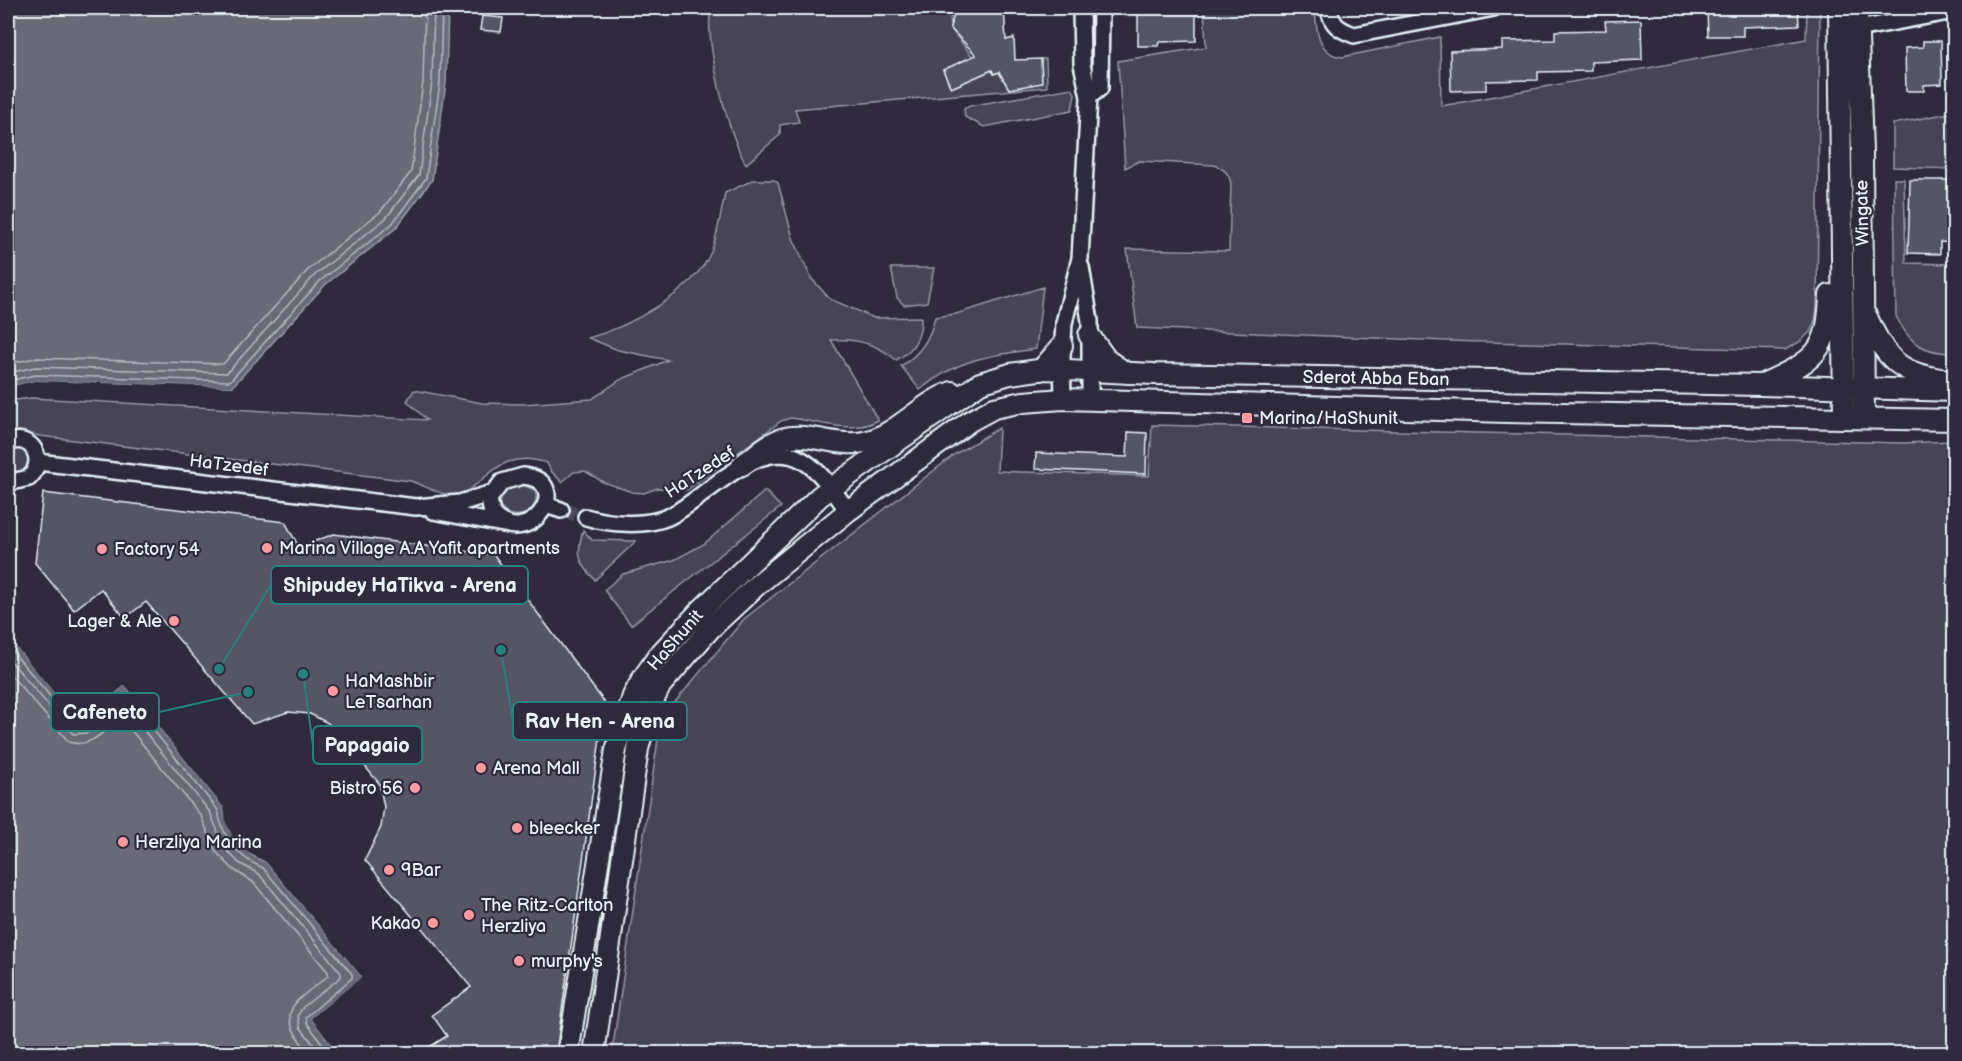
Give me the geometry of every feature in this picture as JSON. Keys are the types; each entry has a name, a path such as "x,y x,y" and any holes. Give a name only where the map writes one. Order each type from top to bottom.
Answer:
{"street":[{"path":"1081,8 1082,64 1089,97 1080,258 1089,335 1090,400"},
{"path":"1089,97 1100,88 1101,8"},
{"path":"1329,8 1330,19 1335,26 1354,35 1360,35 1494,8"},
{"name":"Wingate","path":"1839,8 1839,189 1844,417"},
{"name":"Wingate","path":"1857,8 1864,418"},
{"path":"1858,29 1954,11"},
{"path":"1761,385 1807,362 1823,341 1829,321 1828,225 1839,189"},
{"path":"1063,399 1064,323 1080,258"},
{"path":"1863,308 1877,339 1894,362 1905,371 1924,378 1954,380"},
{"path":"1089,335 1107,360 1126,373"},
{"path":"1041,370 1062,346"},
{"name":"Sderot Abba Eban","path":"832,489 980,383 1010,374 1041,370 1954,391"},
{"path":"742,465 775,441 788,437 847,443 877,438 941,396 980,383"},
{"name":"Sderot Abba Eban","path":"848,511 938,443 986,413 1023,402 1063,399 1954,420"},
{"path":"8,443 18,440 30,444 37,455 38,462 29,478 16,481 8,479"},
{"name":"HaTzedef","path":"586,517 631,523 667,517 742,465 768,457 794,456 804,460 832,489 848,511"},
{"name":"HaTzedef","path":"38,462 416,507 517,526 526,524 553,508 547,490 531,476 511,477 492,493 460,503 416,507"},
{"name":"HaShunit","path":"568,1053 616,750 633,696 658,655 699,612 820,496 832,489"},
{"path":"492,493 489,506 492,514 503,524"},
{"name":"HaShunit","path":"594,1053 638,749 648,711 661,685 710,628 757,585 848,511"}],"shaded area":[{"path":"711,8 957,8 951,10 950,28 973,57 943,70 951,88 992,70 994,74 999,72 1009,89 1042,83 1041,59 1046,59 1047,87 795,109 799,122 780,125 780,135 746,164 732,132 719,87 711,42"},
{"path":"1204,8 1315,8 1317,31 1323,45 1327,51 1342,57 1440,37 1441,106 1806,39 1807,8 1820,8 1817,307 1815,321 1810,332 1801,341 1785,350 1447,341 1137,328 1127,249 1229,251 1231,183 1223,170 1214,165 1139,161 1125,168 1118,61 1206,47"},
{"path":"1072,88 1075,94 1072,110 984,127 965,117 964,109 969,106"},
{"path":"1954,112 1954,169 1893,167 1893,124"},
{"path":"1894,179 1904,179 1906,263 1954,264 1954,353 1934,351 1919,345 1906,334 1896,316"},
{"path":"753,180 774,180 778,183 793,238 811,278 830,299 874,318 921,317 920,331 912,348 896,360 881,349 866,343 831,340 878,420 847,427 790,418 781,421 687,490 658,488 644,493 632,492 603,482 585,471 574,472 562,482 551,471 547,463 528,459 512,461 499,466 459,494 446,494 411,481 40,436 19,431 8,432 8,401 32,398 427,420 407,401 414,390 482,403 523,404 592,399 620,380 668,360 618,350 588,338 640,317 690,281 703,267 711,252 725,193"},
{"path":"891,268 934,268 927,302 904,305 897,298"},
{"path":"1043,287 1036,349 975,360 947,371 920,390 901,366 923,345 935,317 956,314"},
{"path":"1152,425 1902,443 1954,441 1954,1053 612,1053 661,719 744,619 955,454 999,428 997,471 1149,476"},
{"path":"24,447 32,458 28,471 19,475 9,473 8,449"},
{"path":"520,484 535,490 536,501 532,509 525,514 509,514 503,511 500,505 501,497 508,488"},
{"path":"765,491 781,507 631,625 604,590 623,574 674,560 704,544"},
{"path":"583,530 592,540 636,541 595,580 585,568 580,557"}],"water":[{"path":"8,8 448,8 446,83 432,180 396,228 325,285 232,387 35,381 8,387"},
{"name":"Herzliya Marina","path":"8,637 79,722 125,685 224,808 228,825 237,841 251,854 266,862 363,978 311,1018 338,1053 8,1053"}],"pier":[{"path":"35,381 236,388 232,390 36,384 8,390 8,387"},
{"path":"8,634 79,718 123,682 127,682 226,806 229,822 237,837 249,849 269,860 365,976 364,980 315,1019 341,1054 311,1018 362,977 266,862 247,852 234,839 226,823 224,808 125,685 79,723 8,637"}],"building":[{"path":"951,8 1004,8 1006,40 1014,38 1015,60 1041,59 1042,83 1009,89 999,72 994,74 992,70 951,88 943,70 976,55 950,28 953,18"},
{"path":"1138,8 1196,8 1196,41 1159,42 1158,46 1138,46"},
{"path":"1707,8 1798,8 1799,25 1743,27 1743,36 1708,36"},
{"path":"482,16 503,18 501,32 480,30"},
{"path":"1641,20 1642,60 1591,62 1591,71 1538,72 1538,80 1486,81 1486,90 1451,91 1450,51 1502,49 1502,41 1555,40 1555,31 1606,30 1605,21"},
{"path":"1923,41 1941,41 1942,84 1924,85 1924,91 1906,91 1905,48 1923,47"},
{"path":"1910,180 1954,180 1954,243 1940,242 1940,254 1908,253"},
{"path":"1128,432 1147,433 1146,474 1035,469 1036,453 1127,457"},
{"name":"Arena Mall","path":"43,493 285,522 299,547 334,534 494,555 605,703 556,1053 420,1053 447,1036 432,1015 471,987 365,860 381,827 384,807 379,783 328,723 310,714 288,712 252,724 146,602 125,618 101,589 74,610 35,563"}],"tunnel":[{"path":"561,510 586,517"}],"place":[{"name":"Marina/HaShunit","path":"1247,418"},
{"name":"Marina Village A.A Yafit apartments","path":"267,548"},
{"name":"Factory 54","path":"102,549"},
{"name":"Lager & Ale","path":"174,621"},
{"name":"Rav Hen - Arena","path":"501,650"},
{"name":"Shipudey HaTikva - Arena","path":"219,669"},
{"name":"Papagaio","path":"303,674"},
{"name":"HaMashbir LeTsarhan","path":"333,691"},
{"name":"Cafeneto","path":"248,692"},
{"name":"Arena Mall","path":"481,768"},
{"name":"Bistro 56","path":"415,788"},
{"name":"bleecker","path":"517,828"},
{"name":"Herzliya Marina","path":"123,842"},
{"name":"9Bar","path":"389,870"},
{"name":"The Ritz-Carlton Herzliya","path":"469,915"},
{"name":"Kakao","path":"433,923"},
{"name":"murphy's","path":"519,961"}]}
